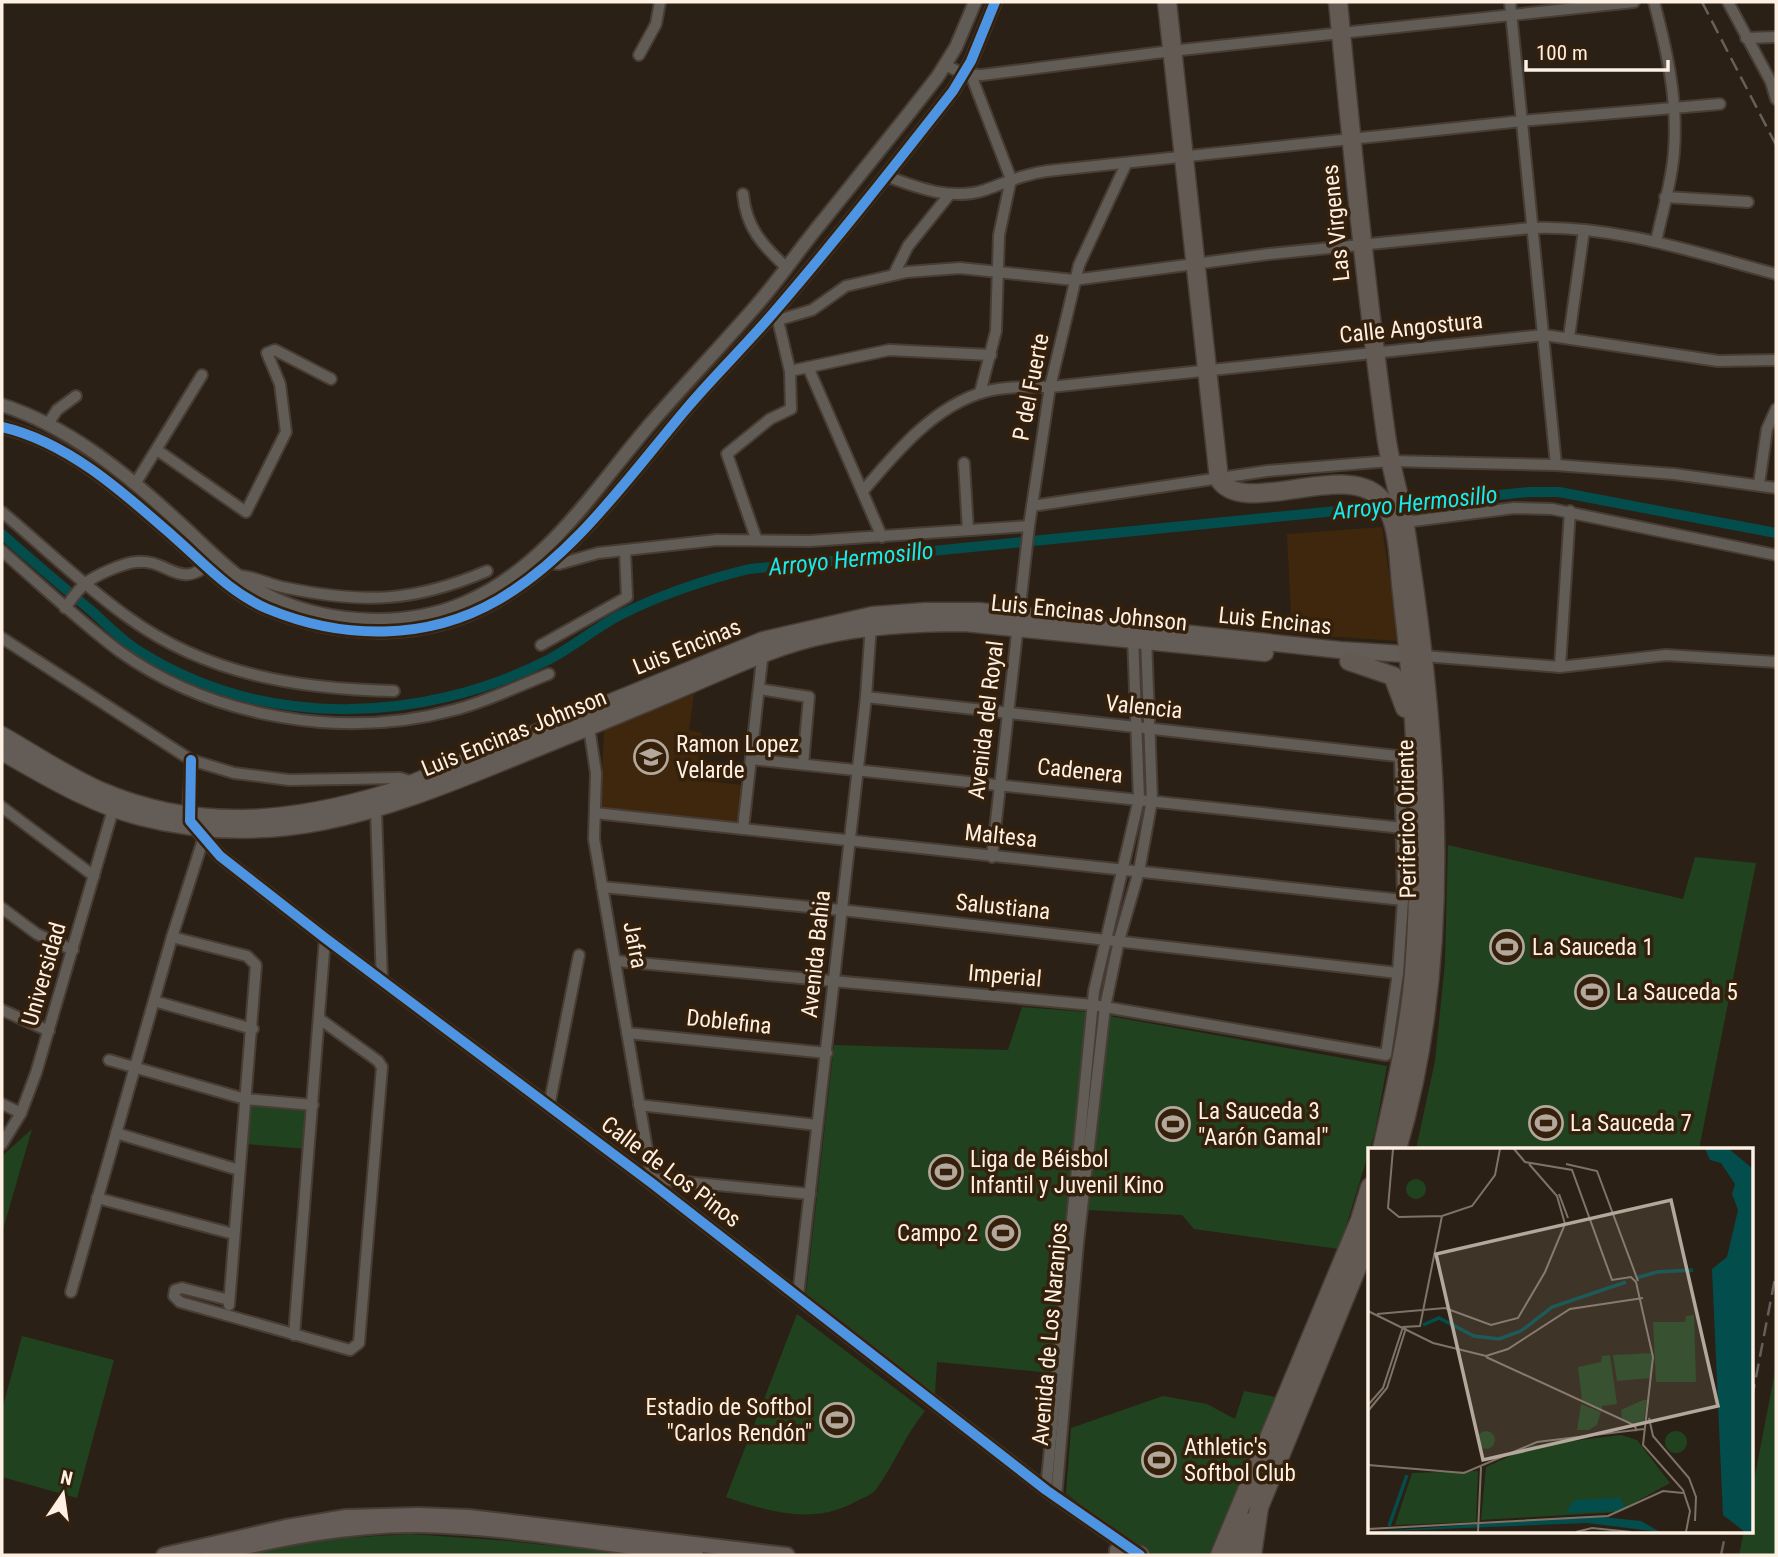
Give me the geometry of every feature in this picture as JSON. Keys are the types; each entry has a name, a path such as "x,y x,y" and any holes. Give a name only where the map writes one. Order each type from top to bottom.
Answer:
{"highway":[{"path":"1167,2 1205,371 1219,479 1226,487 1243,492 1356,485 1368,488 1392,501"},
{"name":"Las Virgenes","path":"1338,2 1375,353 1390,461 1392,501"},
{"name":"Periferico Oriente","path":"1392,501 1405,522 1422,660 1434,807 1434,891 1417,1064 1397,1148"},
{"name":"Periferico Oriente","path":"1382,1148 1394,1096 1414,975 1419,847 1411,754 1422,660 1392,501"},
{"path":"1349,661 1393,676 1401,692 1411,754"},
{"path":"1220,1555 1360,1220 1368,1194"},
{"path":"1238,1555 1368,1241"},
{"path":"1252,1555 1259,1507"}],"main road":[{"name":"Luis Encinas Johnson","path":"2,752 64,787 194,827 277,830 320,824 376,810 763,647 825,635 871,622 1019,623 1349,661 1422,660"},
{"name":"Luis Encinas","path":"1139,635 1422,660"},
{"path":"194,827 235,819 270,819 327,810 588,720"},
{"path":"2,735 115,803"},
{"path":"164,1555 322,1521 418,1514 469,1517 787,1555"},
{"path":"209,1555 297,1535 346,1528 420,1525 488,1530 696,1555"}],"street":[{"path":"639,55 656,24 660,2"},
{"path":"2,405 48,424 90,450 135,484 236,575 276,599 314,612 348,618 421,617 465,603 501,582 543,551 663,409 757,305 945,65 975,2"},
{"path":"2,427 36,437 75,458 144,511 205,568 239,594 293,618 333,629 390,632 428,627 468,614 498,600 548,563 594,516 677,420 777,315 967,75 995,2"},
{"path":"1510,2 1556,465"},
{"path":"945,65 967,75 1634,2"},
{"path":"1654,2 1669,64 1674,107 1674,149 1656,242"},
{"path":"1728,2 1771,82 1776,99"},
{"path":"1746,38 1776,37"},
{"path":"967,75 1011,179 999,235 997,323 980,393"},
{"path":"886,176 949,195 977,192 1035,173 1522,121 1720,104"},
{"name":"P del Fuerte","path":"1019,623 1029,526 1049,387 1074,280 1084,250 1126,164"},
{"path":"743,194 753,230 765,248 786,267"},
{"path":"894,274 908,246 949,195"},
{"path":"1665,197 1748,202"},
{"path":"777,315 819,307 846,286 894,274 948,268 999,270 1074,280 1364,244 1532,228 1584,230 1656,242 1776,274"},
{"path":"1569,337 1584,230"},
{"path":"756,538 727,454 770,419 791,409 790,370 777,315"},
{"name":"Calle Angostura","path":"863,491 916,433 951,408 980,393 1000,388 1049,387 1544,335 1718,361 1776,360"},
{"path":"156,450 246,512 286,432 280,384 267,353 275,350 331,379"},
{"path":"790,370 889,350 991,355"},
{"path":"808,367 882,537"},
{"path":"135,484 202,375"},
{"path":"48,424 57,410 76,396"},
{"path":"663,409 677,420"},
{"path":"1759,484 1767,429 1776,409"},
{"path":"1032,506 1267,471 1390,461 1556,465 1759,484 1776,488"},
{"path":"964,463 968,530"},
{"path":"1405,522 1514,508 1570,511 1776,555"},
{"path":"1560,667 1570,511"},
{"path":"2,512 130,619 165,641 216,665 286,683 339,690 394,691"},
{"path":"548,563 559,564 598,554 717,540 756,538 810,541 1029,526"},
{"path":"2,551 65,608 121,652 181,687 218,701 295,720 342,723 403,719 455,710 549,674"},
{"path":"541,645 627,597 625,551"},
{"path":"65,608 86,583 135,562 148,562 184,576 205,568 216,558"},
{"path":"236,575 258,577 284,588 368,600 439,590 487,570"},
{"name":"Avenida Bahia","path":"798,1296 866,697 871,622"},
{"name":"Avenida del Royal","path":"992,857 1019,623"},
{"path":"1093,1005 1105,939 1139,799 1142,728 1139,635"},
{"path":"2,638 191,760 262,778 319,781 400,778 412,782"},
{"path":"743,829 763,647"},
{"path":"1422,660 1560,667 1616,663 1666,655 1776,662"},
{"path":"759,689 809,697 803,764"},
{"name":"Valencia","path":"866,697 1142,728 1411,754"},
{"name":"Jafra","path":"588,720 596,773 594,839 653,1182"},
{"path":"1105,1007 1119,940 1139,871 1152,800 1142,728"},
{"path":"1398,973 1403,900 1403,828 1411,754"},
{"name":"Cadenera","path":"751,759 1403,828"},
{"path":"71,1292 172,937 194,827 191,760"},
{"name":"Universidad","path":"2,1144 21,1113 49,1031 115,803"},
{"path":"2,807 94,876"},
{"path":"376,810 382,982"},
{"name":"Maltesa","path":"595,813 1403,900"},
{"name":"Calle de Los Pinos","path":"194,827 325,938 382,982 653,1182 1051,1494 1140,1555"},
{"name":"Salustiana","path":"602,887 1119,940 1398,973"},
{"path":"2,908 37,934 73,950"},
{"path":"172,937 247,956 254,961 257,969 228,1315"},
{"path":"294,1335 321,1020 325,938"},
{"path":"549,1106 579,955"},
{"name":"Imperial","path":"617,961 1093,1005 1386,1055 1398,973"},
{"path":"154,1002 253,1029"},
{"name":"Avenida de Los Naranjos","path":"1051,1494 1093,1005"},
{"name":"Avenida de Los Naranjos","path":"1077,1209 1105,1007"},
{"path":"2,1010 49,1031"},
{"path":"229,1300 182,1288 175,1290 174,1296 180,1303 349,1350 356,1348 359,1343 380,1099 380,1064 321,1020"},
{"name":"Doblefina","path":"627,1033 827,1053"},
{"path":"109,1060 245,1099 313,1105"},
{"path":"2,1104 21,1113"},
{"path":"639,1105 817,1125"},
{"path":"116,1133 239,1170"},
{"path":"653,1182 810,1194"},
{"path":"97,1198 234,1234"},
{"path":"1104,1531 1118,1554"}],"shaded area":[{"path":"1382,527 1399,641 1292,634 1287,534"},
{"name":"Ramon Lopez Velarde","path":"694,694 689,730 702,733 696,780 743,785 739,822 601,809 604,729"}],"green space":[{"path":"1448,845 1683,899 1695,857 1756,863 1699,1148 1416,1148 1435,1061 1445,963"},
{"name":"Liga de Béisbol Infantil y Juvenil Kino","path":"1022,1007 1087,1012 1052,1373 937,1362 935,1394 806,1293 834,1045 1008,1050"},
{"path":"1109,1016 1387,1066 1375,1132 1339,1249 1194,1229 1182,1215 1088,1210"},
{"path":"249,1103 311,1109 308,1149 245,1144"},
{"path":"32,1129 6,1219 2,1233 2,1156"},
{"name":"Estadio de Softbol \"Carlos Rendón\"","path":"797,1314 925,1411 873,1493 839,1509 823,1513 790,1514 726,1497"},
{"path":"22,1336 114,1360 77,1498 2,1477 2,1410"},
{"path":"1776,1366 1776,1555 1739,1555 1744,1532 1754,1532 1754,1481"},
{"name":"Athletic's Softbol Club","path":"1244,1391 1276,1397 1209,1555 1145,1555 1066,1493 1071,1428 1163,1396 1207,1404 1235,1419"},
{"path":"410,1534 510,1541 632,1555 239,1555 329,1539"}],"waterway":[{"name":"Arroyo Hermosillo","path":"2,534 127,643 187,676 237,694 289,705 342,709 395,706 447,697 499,681 548,660 636,607 683,588 749,569 1529,492 1559,492 1776,533"}],"railway":[{"path":"1702,2 1776,145"},
{"path":"1754,1388 1776,1273"},
{"path":"1721,1555 1726,1532"}],"cycle path":[{"path":"2,427 50,444 94,471 135,503 218,577 242,595 268,609 326,626 384,632 443,623 471,613 526,582 577,537 775,311 953,91 971,61 995,2"},
{"path":"191,760 190,821 220,856 653,1184 1046,1490 1140,1555"}],"place":[{"name":"Ramon Lopez Velarde","path":"651,757"},
{"name":"La Sauceda 1","path":"1507,947"},
{"name":"La Sauceda 5","path":"1592,992"},
{"name":"La Sauceda 7","path":"1546,1123"},
{"name":"La Sauceda 3 \"Aarón Gamal\"","path":"1173,1124"},
{"name":"Liga de Béisbol Infantil y Juvenil Kino","path":"946,1172"},
{"name":"Campo 2","path":"1003,1233"},
{"name":"Estadio de Softbol \"Carlos Rendón\"","path":"837,1420"},
{"name":"Athletic's Softbol Club","path":"1159,1460"}]}
